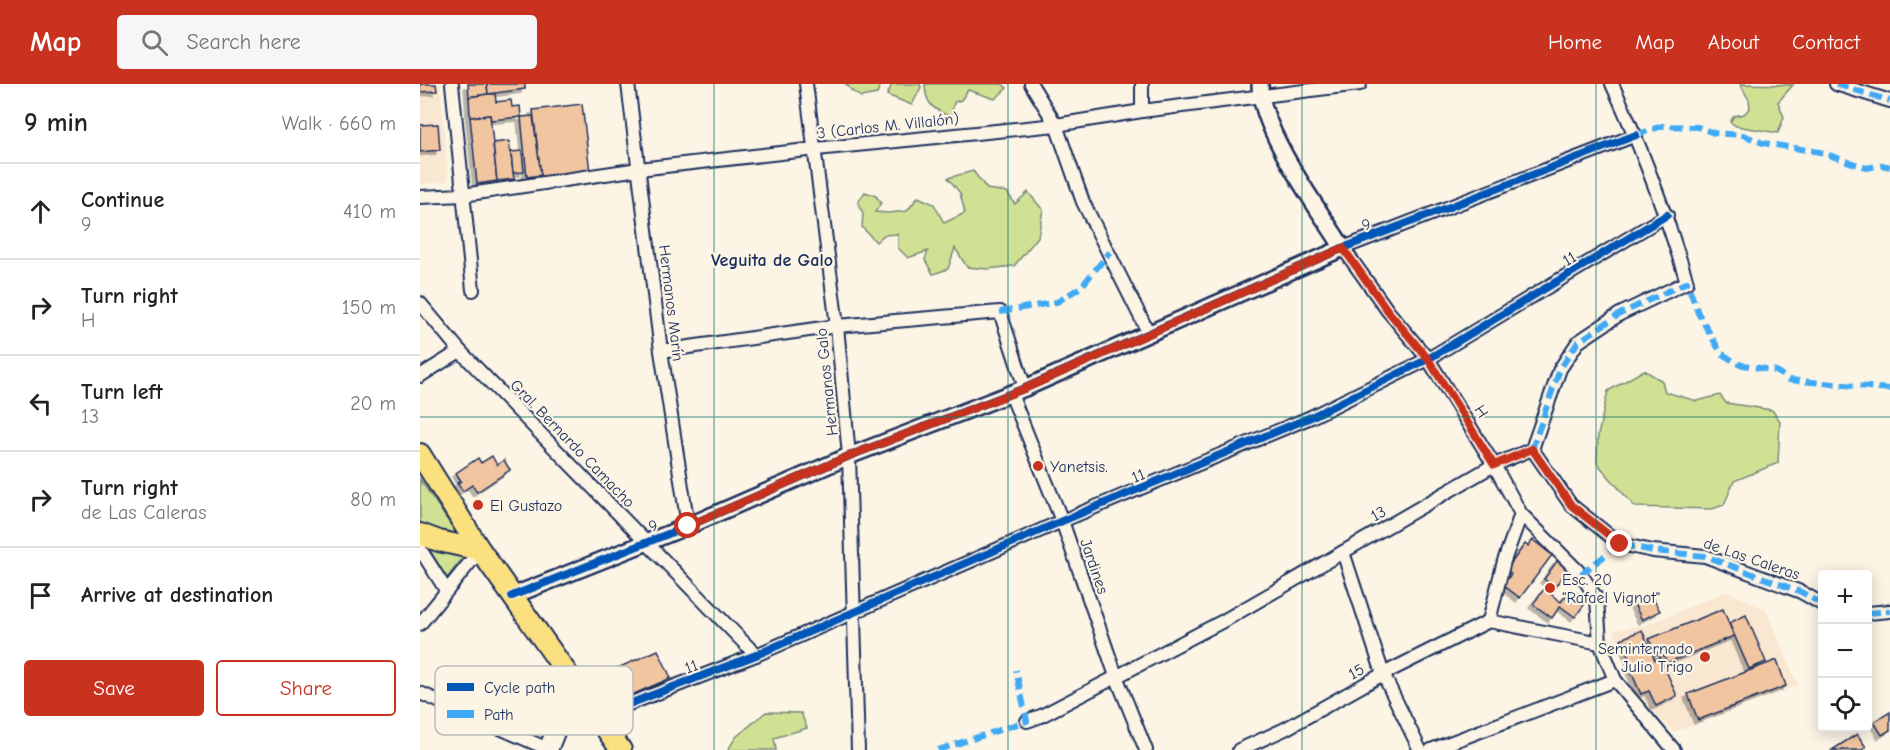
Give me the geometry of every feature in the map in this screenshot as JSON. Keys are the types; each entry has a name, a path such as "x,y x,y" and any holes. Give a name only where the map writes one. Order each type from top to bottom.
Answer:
{"main road":[{"path":"420,454 480,550 561,666"},
{"path":"420,534 439,541 480,550"},
{"path":"548,749 554,735"},
{"path":"611,735 621,750"}],"street":[{"path":"452,84 473,290"},
{"name":"Hermanos Marín","path":"628,84 661,351 688,526"},
{"name":"Hermanos Galo","path":"807,84 837,326 849,456 858,750"},
{"path":"1030,84 1056,124 1083,202 1149,334"},
{"path":"1142,84 1142,111"},
{"name":"3 (Carlos M. Villalón)","path":"420,197 463,195 639,169 1056,124 1260,91 1360,84"},
{"path":"1532,449 1560,369 1578,342 1620,314 1687,282 1667,215 1636,135 1612,84"},
{"path":"1836,84 1890,101"},
{"name":"H","path":"1260,91 1278,144 1343,248 1388,311 1428,359 1494,465 1521,514 1581,574 1592,591 1596,599 1600,643 1615,680 1674,750"},
{"name":"9","path":"512,596 688,526 849,456 1018,391 1343,248 1636,135"},
{"name":"11","path":"633,702 756,655 1062,521 1311,417 1428,359 1667,215"},
{"name":"Gral. Bernardo Camacho","path":"420,303 460,351 756,655"},
{"name":"Jardines","path":"837,326 1000,312 1018,391 1116,676 1146,750"},
{"path":"661,351 837,326"},
{"path":"420,376 460,351"},
{"name":"13","path":"1027,721 1041,716 1225,620 1494,465 1532,449"},
{"name":"de Las Caleras","path":"1532,449 1571,505 1620,544 1653,551 1705,556 1801,592 1818,602"},
{"path":"1521,514 1504,561 1488,621 1600,643"},
{"path":"420,549 446,590"},
{"path":"420,624 480,550"},
{"path":"1343,552 1383,674 1420,750"},
{"path":"1872,613 1890,611"},
{"name":"15","path":"1239,750 1285,729 1383,674 1488,621"},
{"path":"1431,750 1615,680"},
{"path":"420,693 435,700"},
{"path":"516,735 548,749"}],"shaded area":[{"path":"420,84 440,84 448,181 420,184"},
{"name":"Seminternado Julio Trigo","path":"1727,591 1766,610 1798,685 1674,732 1635,690 1613,630 1646,625"}],"green space":[{"path":"846,84 880,84 877,94 861,97"},
{"path":"892,84 920,84 921,87 912,105 887,95"},
{"path":"925,84 1002,84 1007,88 995,99 968,90 961,100 954,102 951,117 932,105 925,91"},
{"path":"1740,84 1793,85 1778,102 1784,117 1778,133 1736,126 1730,122 1734,116 1744,114 1750,108 1749,100"},
{"path":"973,171 987,189 1007,192 1015,204 1028,192 1043,210 1038,237 1014,266 987,269 967,267 955,248 948,269 933,274 925,260 928,251 908,258 898,248 898,234 884,235 876,242 862,227 863,214 858,202 865,192 876,196 881,203 875,212 907,211 918,197 934,204 944,223 965,213 960,193 948,178"},
{"path":"1644,370 1662,381 1665,392 1697,401 1720,395 1726,403 1772,410 1780,421 1778,463 1734,481 1724,505 1712,509 1635,507 1597,463 1598,435 1608,391"},
{"path":"420,479 458,536 420,525"},
{"path":"426,544 464,556 447,578"},
{"path":"766,712 801,713 807,728 774,738 776,750 728,750 736,737"}],"building":[{"path":"420,84 436,84 437,91 420,92"},
{"path":"468,84 487,84 488,94 469,97"},
{"path":"487,84 525,84 525,89 488,94"},
{"path":"495,94 496,102 511,100 512,107 520,106 521,117 491,120 490,115 470,117 469,97"},
{"path":"582,104 590,172 541,178 533,110"},
{"path":"490,115 497,181 477,184 470,117"},
{"path":"533,116 541,175 527,177 521,117"},
{"path":"438,124 440,150 420,152 420,125"},
{"path":"509,141 514,179 497,181 493,143"},
{"path":"522,151 524,172 513,173 511,152"},
{"path":"492,456 497,465 504,460 510,470 477,492 472,485 463,491 457,483 461,481 456,473 478,458 481,463"},
{"path":"1533,540 1552,555 1520,598 1503,585 1511,574 1506,570 1525,544 1528,546"},
{"path":"1557,561 1568,569 1555,587 1544,579"},
{"path":"1544,589 1561,602 1571,589 1587,601 1575,617 1560,606 1552,618 1533,604"},
{"path":"1651,595 1660,611 1642,620 1634,604"},
{"path":"1723,609 1734,636 1667,663 1662,651 1655,654 1649,639"},
{"path":"1746,615 1766,662 1749,669 1729,623"},
{"path":"1642,630 1655,660 1660,657 1677,696 1656,706 1649,691 1641,694 1629,667 1632,665 1621,639"},
{"path":"658,650 671,678 633,694 633,666 622,666"},
{"path":"1777,660 1786,686 1698,720 1688,694"},
{"path":"1890,712 1890,730 1882,735 1874,722"},
{"path":"1857,734 1866,747 1862,750 1832,750"}],"marked path":[{"path":"1836,84 1890,101"},
{"path":"1636,135 1662,126 1698,127 1714,133 1743,135 1763,143 1820,152 1867,168 1882,165 1890,167"},
{"path":"1000,312 1057,302 1081,287 1110,252"},
{"path":"1818,602 1801,592 1705,556 1653,551 1620,544 1571,505 1532,449 1560,369 1578,342 1620,314 1687,282 1698,313 1721,353 1738,364 1776,371 1789,380 1890,389"},
{"path":"1581,574 1620,544"},
{"path":"1872,613 1890,611"},
{"path":"938,750 1027,721 1016,670"}],"cycle path":[{"path":"512,596 688,526 849,456 1025,388 1343,248 1636,135"},
{"path":"633,702 756,655 1062,521 1311,417 1428,359 1667,215"}],"place":[{"name":"Yanetsis.","path":"1038,466"},
{"name":"El Gustazo","path":"478,505"},
{"name":"Esc. 20 \"Rafael Vignot\"","path":"1550,588"},
{"name":"Seminternado Julio Trigo","path":"1705,657"}],"district":[{"name":"Veguita de Galo","path":"772,260"}],"route":[{"path":"688,526 849,456 1026,388 1343,248 1388,311 1428,359 1494,465 1532,449 1571,505 1620,544"}]}
